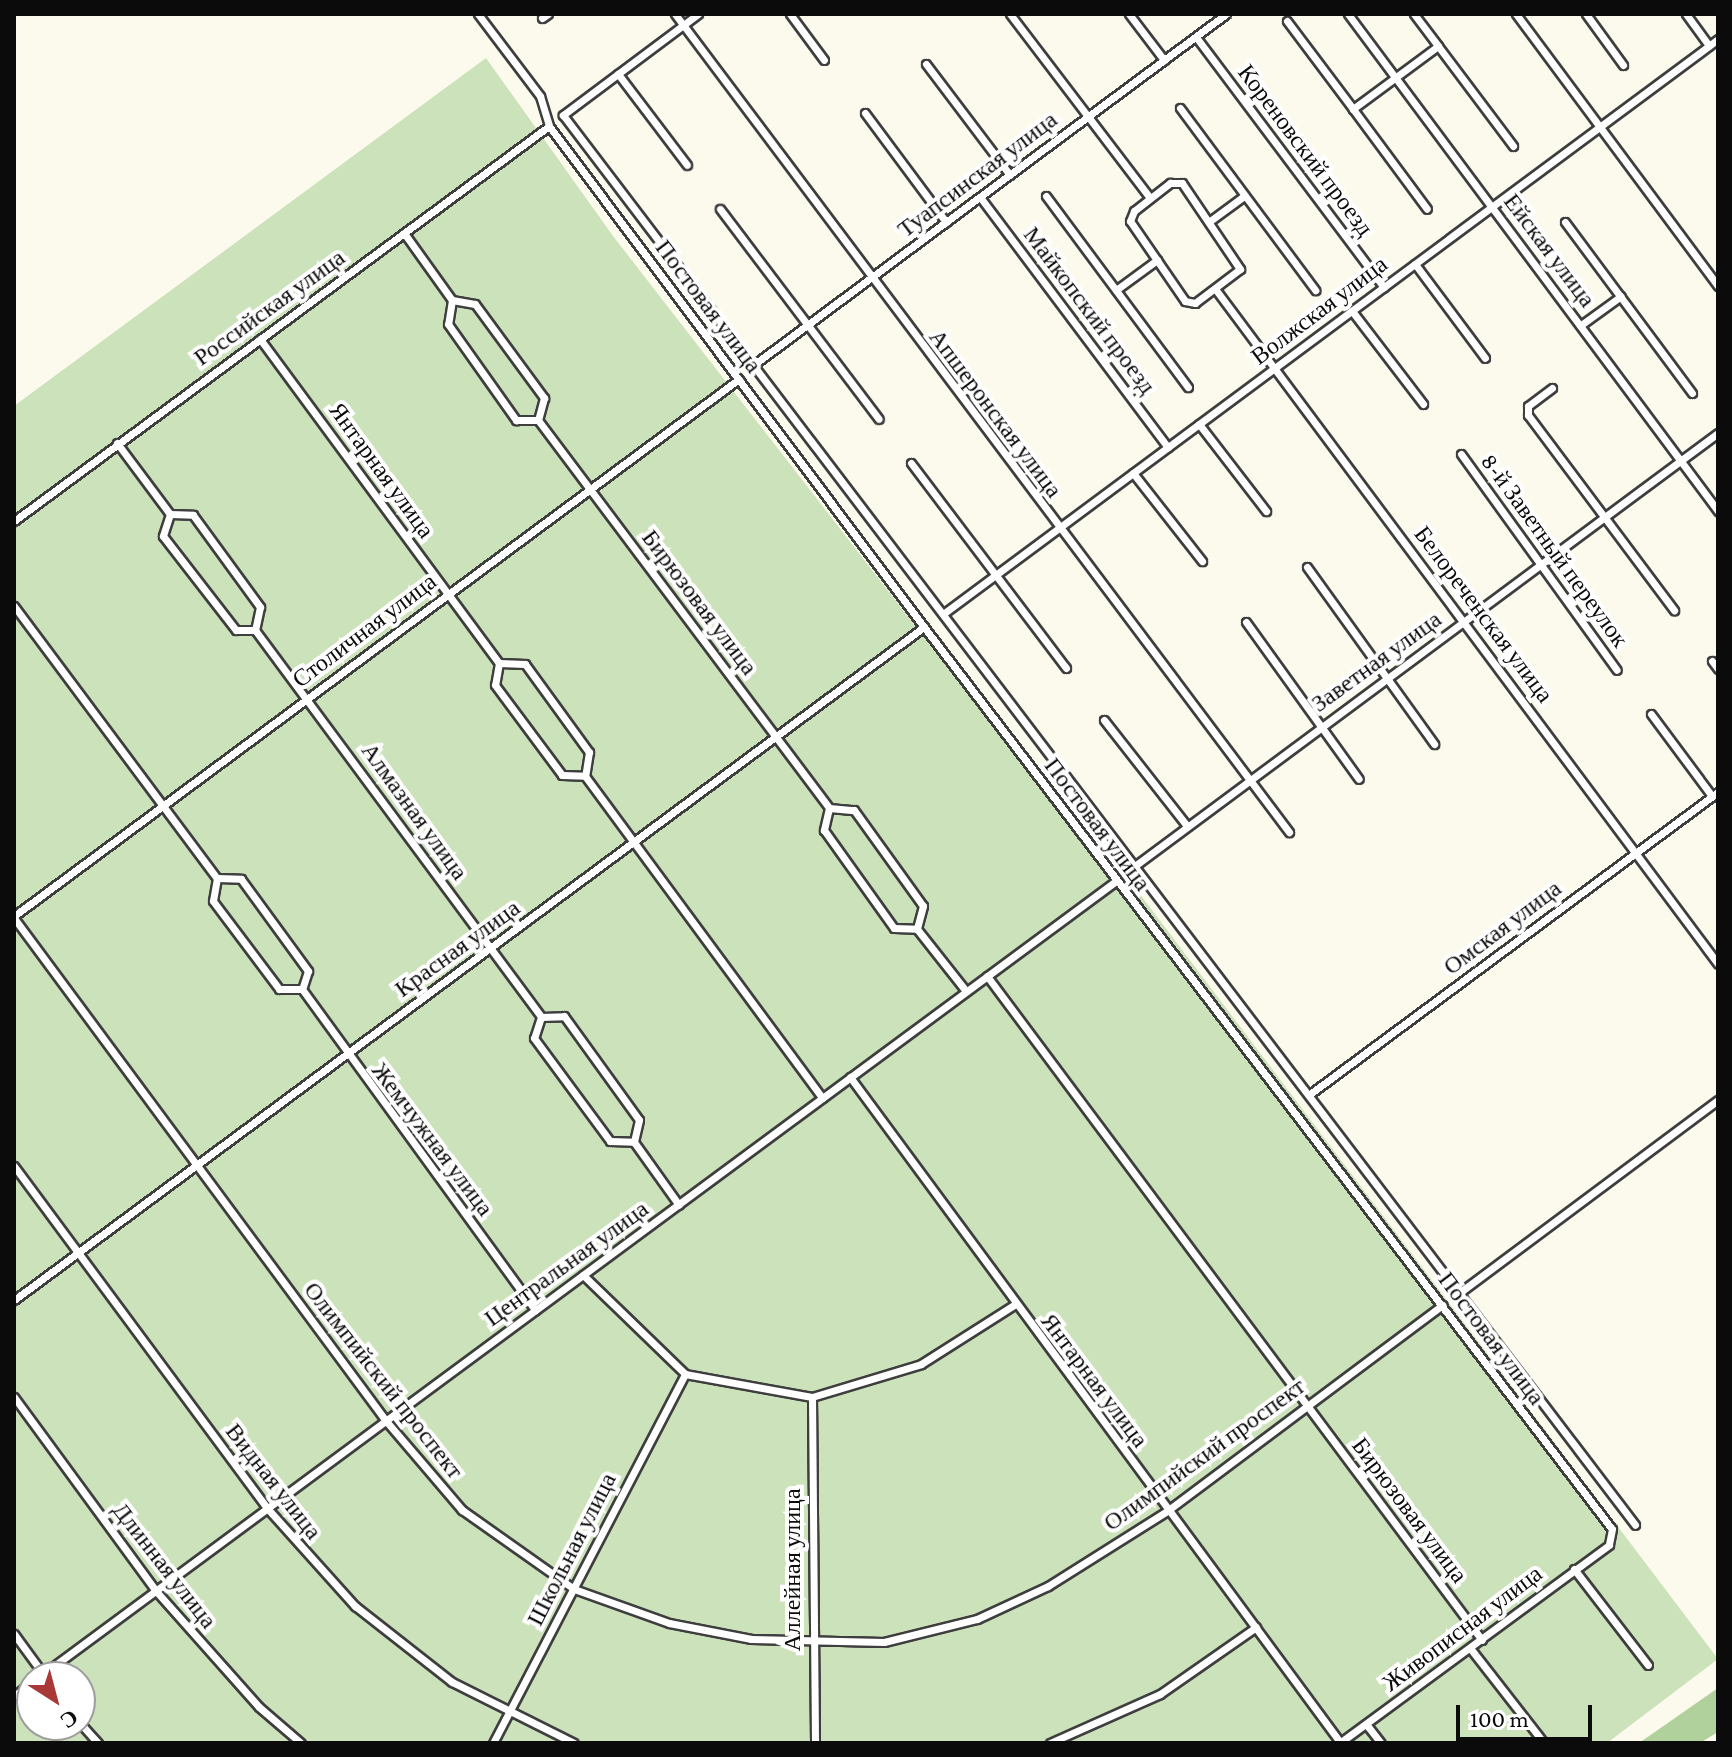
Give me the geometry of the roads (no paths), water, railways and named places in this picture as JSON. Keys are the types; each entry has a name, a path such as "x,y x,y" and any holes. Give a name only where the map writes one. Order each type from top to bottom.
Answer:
{"street":[{"name":"Постовая улица","path":"478,14 540,96 549,126 924,627 1612,1529 1609,1545"},
{"name":"Апшеронская улица","path":"675,14 870,279 1289,832"},
{"path":"687,165 618,74 698,14"},
{"path":"790,14 824,60"},
{"path":"1010,14 1086,118 1150,198"},
{"path":"1129,14 1164,60"},
{"name":"Туапсинская улица","path":"752,366 1226,14"},
{"name":"Ейская улица","path":"1348,14 1718,511"},
{"path":"1414,14 1513,146"},
{"path":"1516,14 1718,286"},
{"path":"1586,14 1623,65"},
{"path":"1686,14 1709,46"},
{"path":"1287,21 1427,209"},
{"name":"Кореновский проезд","path":"1196,37 1384,287"},
{"name":"Волжская улица","path":"943,614 1718,39"},
{"path":"1353,109 1438,46"},
{"path":"926,64 1010,175"},
{"name":"Постовая улица","path":"618,74 563,115 1635,1525"},
{"path":"1180,108 1315,290"},
{"path":"865,113 946,222"},
{"name":"Российская улица","path":"14,521 549,126"},
{"path":"1182,183 1240,269 1199,302 1185,301 1130,221 1150,198 1182,183"},
{"path":"1046,196 1188,387"},
{"path":"1210,221 1244,196"},
{"name":"Майкопский проезд","path":"980,197 1168,447"},
{"path":"720,209 879,419"},
{"path":"1565,222 1692,393"},
{"name":"Бирюзовая улица","path":"404,233 452,300 475,304 544,398 538,420"},
{"path":"1116,290 1157,260"},
{"path":"1415,264 1485,358"},
{"name":"Белореченская улица","path":"1216,290 1465,620 1718,964"},
{"path":"1581,325 1621,296"},
{"name":"Бирюзовая улица","path":"452,300 448,324 516,420 538,420"},
{"path":"1352,311 1423,404"},
{"name":"Янтарная улица","path":"260,339 499,663 495,685 562,775 585,776"},
{"name":"Столичная улица","path":"14,917 739,379"},
{"path":"1552,388 1527,410 1674,610"},
{"name":"Бирюзовая улица","path":"538,420 829,808 824,830 894,928 917,929 966,991"},
{"path":"1199,424 1266,511"},
{"name":"Заветная улица","path":"1136,865 1718,433"},
{"name":"Алмазная улица","path":"117,443 170,514"},
{"name":"8-й Заветный переулок","path":"1461,454 1617,670"},
{"path":"911,463 1066,668"},
{"path":"1133,473 1202,561"},
{"name":"Алмазная улица","path":"170,514 163,536 236,630 255,630"},
{"name":"Алмазная улица","path":"170,514 193,515 251,595 261,614 255,630"},
{"path":"1307,567 1434,744"},
{"path":"14,606 217,878 213,901 279,989 302,989"},
{"path":"1246,622 1359,779"},
{"name":"Красная улица","path":"14,1300 634,845 924,627"},
{"name":"Алмазная улица","path":"255,630 541,1017"},
{"path":"1712,661 1718,669"},
{"path":"499,663 525,664 589,752 585,776 822,1098"},
{"path":"1651,714 1715,794"},
{"path":"1104,720 1187,826"},
{"name":"Омская улица","path":"1310,1094 1715,794"},
{"path":"829,808 854,810 923,906 917,929"},
{"name":"Жемчужная улица","path":"217,878 241,879 308,971 302,989 346,1055 535,1310"},
{"name":"Центральная улица","path":"62,1661 1116,881"},
{"name":"Олимпийский проспект","path":"14,917 386,1421 462,1510 574,1589 669,1623 751,1639 884,1642 977,1619 1048,1586 1167,1511 1442,1305"},
{"name":"Бирюзовая улица","path":"987,976 1482,1640"},
{"path":"634,1142 610,1141 534,1038 541,1017 564,1016 639,1120 634,1142 679,1205"},
{"name":"Янтарная улица","path":"850,1077 1014,1305 1340,1742"},
{"path":"1459,1293 1718,1100"},
{"name":"Видная улица","path":"14,1166 267,1508 387,1635 508,1715 574,1743"},
{"path":"583,1275 685,1374 812,1397 921,1364 1014,1305"},
{"name":"Школьная улица","path":"493,1743 685,1374"},
{"name":"Длинная улица","path":"14,1397 156,1591 259,1707 301,1743"},
{"name":"Аллейная улица","path":"812,1397 815,1743"},
{"name":"Живописная улица","path":"1340,1742 1609,1545"},
{"path":"1574,1569 1648,1665"},
{"path":"1050,1743 1160,1694 1256,1627"},
{"path":"14,1634 32,1661"},
{"path":"1470,1648 1544,1743"},
{"path":"1366,1724 1381,1743"}]}
